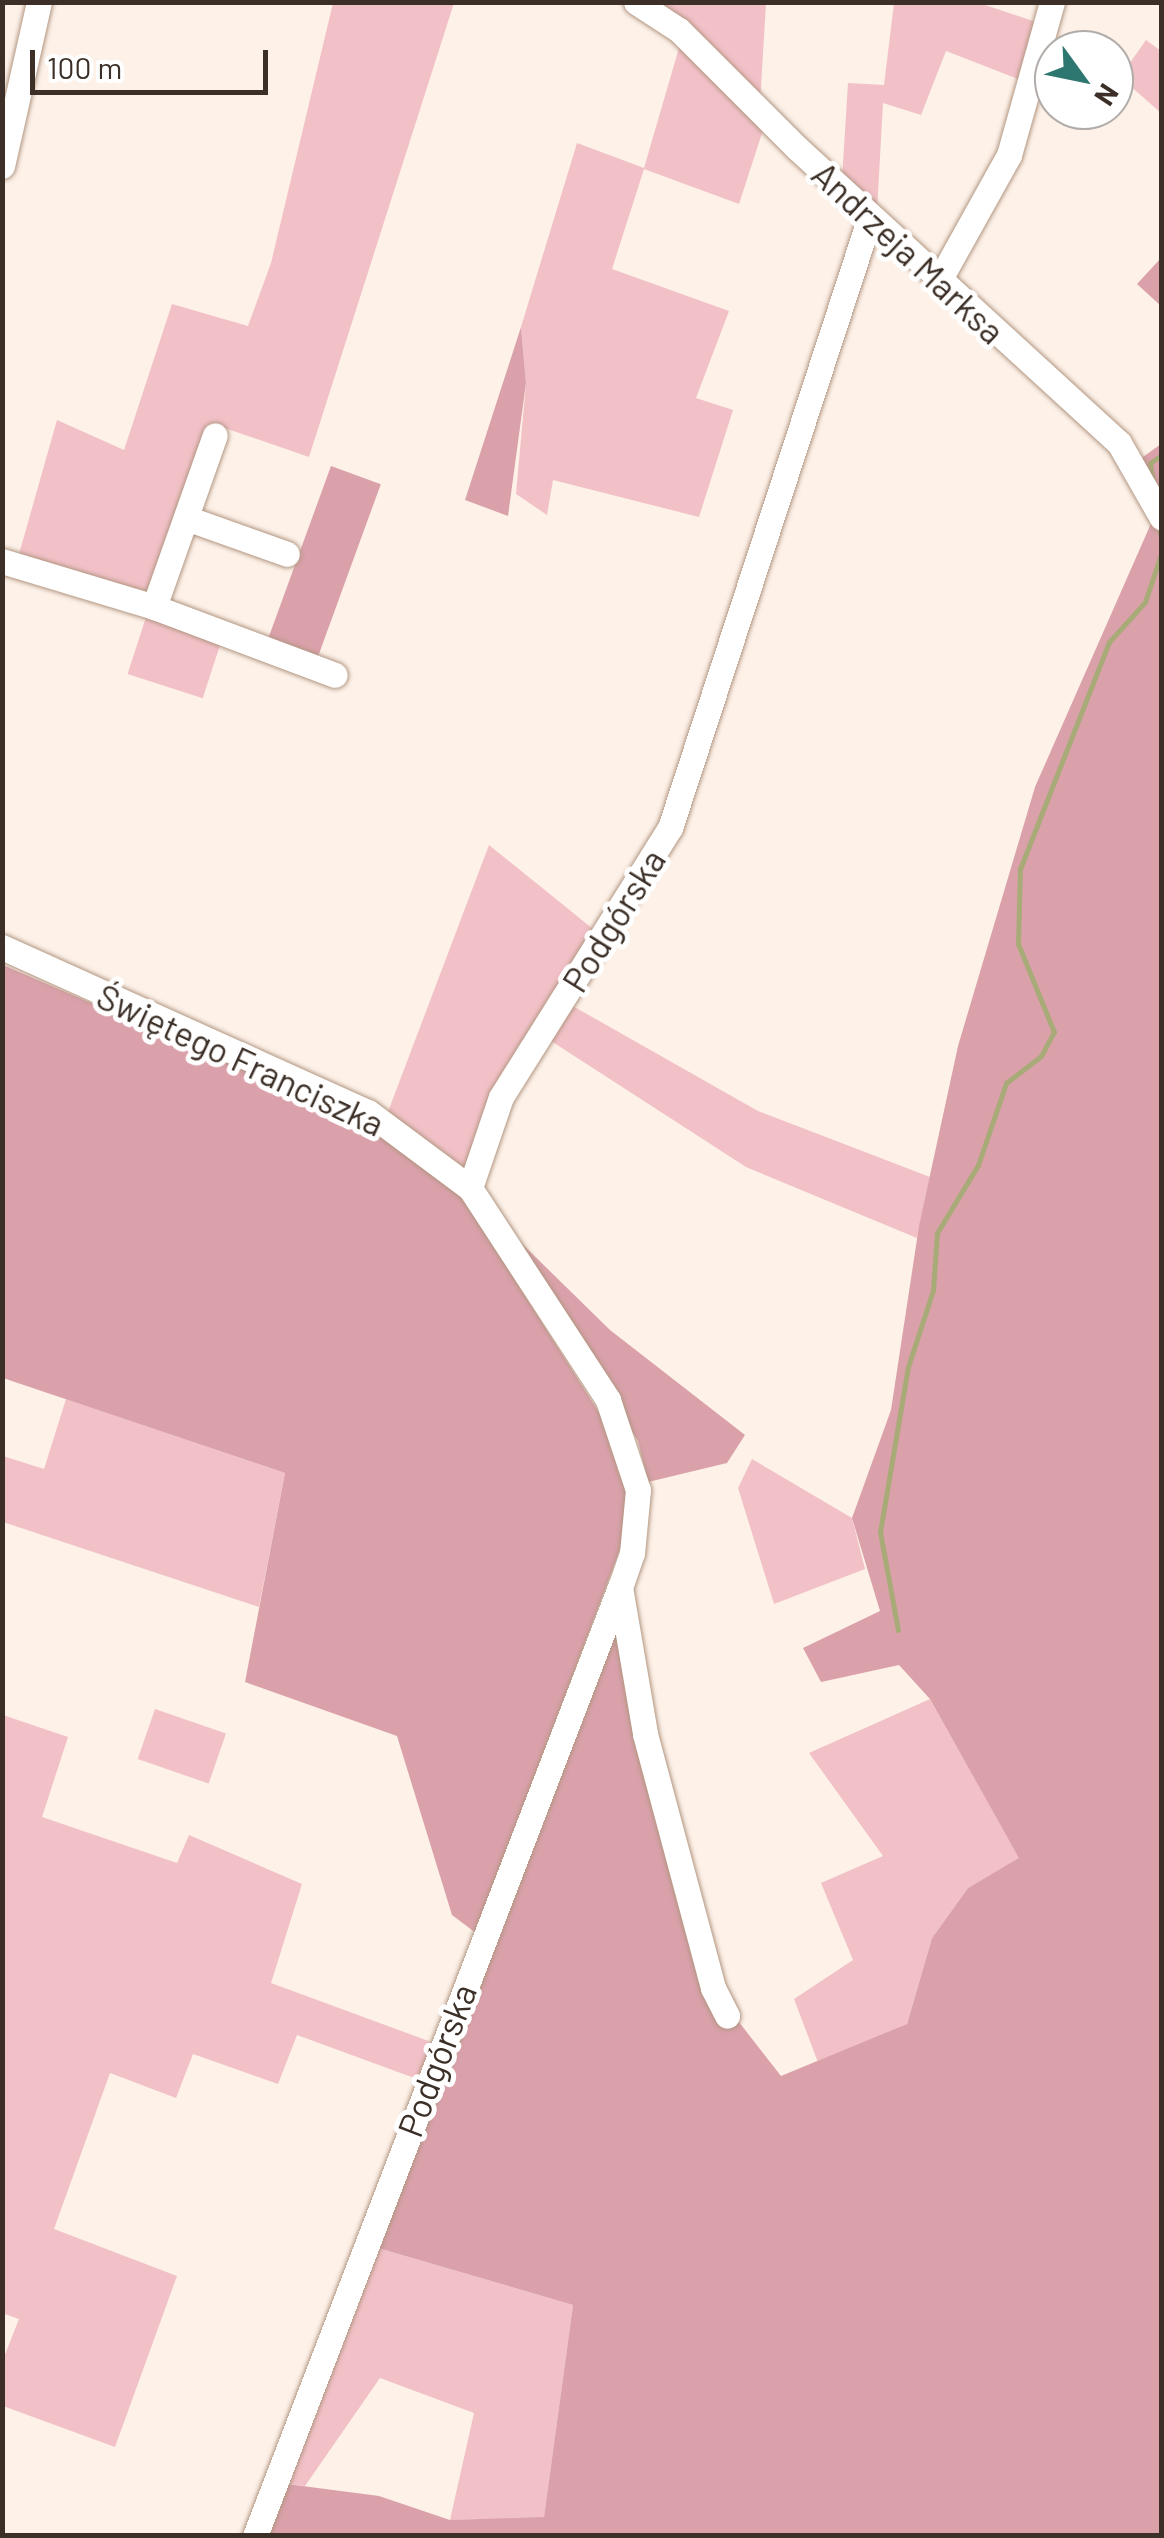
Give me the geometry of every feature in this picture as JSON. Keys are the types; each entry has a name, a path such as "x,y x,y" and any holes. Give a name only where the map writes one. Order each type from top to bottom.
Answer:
{"street":[{"path":"2,166 40,2"},
{"name":"Andrzeja Marksa","path":"636,2 679,30 870,217 1119,443 1162,518"},
{"path":"940,279 1009,155 1052,2"},
{"name":"Podgórska","path":"255,2536 632,1553 638,1490 619,1421 470,1188 501,1097 677,812 870,217"},
{"path":"154,607 216,434"},
{"path":"186,518 287,554"},
{"path":"2,561 154,607 335,675"},
{"name":"Świętego Franciszka","path":"2,948 368,1112 470,1188"},
{"name":"Podgórska","path":"620,1586 644,1734 713,1988 727,2016"}],"shaded area":[{"path":"333,3 454,3 309,457 213,424 154,595 19,554 57,420 124,450 172,304 248,326 271,263"},
{"path":"648,3 766,3 760,104"},
{"path":"894,3 979,3 1042,24 1041,30 1034,30 1034,58 1028,83 946,51 921,115 883,103 877,211 842,179 848,83 884,85"},
{"path":"1146,40 1161,51 1161,113 1134,89 1134,57"},
{"path":"681,41 765,124 739,204 644,169 612,269 729,311 696,398 733,410 699,517 553,480 547,515 516,494 526,383 521,327 577,143 644,168"},
{"path":"1161,258 1161,306 1137,284"},
{"path":"521,327 526,383 508,516 465,500"},
{"path":"1161,444 1161,506 1136,462"},
{"path":"331,466 381,484 315,664 266,645"},
{"path":"1153,519 1162,524 1161,2535 267,2536 287,2484 379,2496 450,2520 544,2517 573,2305 371,2246 615,1633 625,1638 635,1731 735,2017 781,2076 907,2024 932,1938 968,1888 1019,1858 930,1699 899,1665 821,1682 803,1648 880,1611 852,1518 891,1410 919,1226 958,1046 1035,787"},
{"path":"147,614 222,638 203,698 128,674"},
{"path":"489,845 598,933 463,1174 386,1117"},
{"path":"3,965 369,1123 463,1198 605,1422 628,1484 625,1536 476,1933 452,1915 397,1736 245,1682 285,1473 3,1378"},
{"path":"571,1005 758,1111 930,1177 917,1238 746,1167 548,1039"},
{"path":"512,1234 610,1330 745,1435 727,1463 648,1482 638,1441"},
{"path":"66,1399 285,1473 259,1607 3,1522 3,1456 44,1469"},
{"path":"752,1459 852,1518 865,1569 774,1604 738,1488"},
{"path":"930,1699 1020,1858 968,1888 932,1938 907,2024 819,2065 794,1999 853,1960 821,1883 883,1856 809,1753"},
{"path":"155,1709 226,1733 209,1784 138,1759"},
{"path":"3,1715 68,1737 42,1817 177,1863 189,1835 302,1884 271,1983 434,2043 417,2079 297,2035 278,2084 193,2054 176,2098 110,2073 54,2229 177,2276 115,2447 3,2406 2,2362 19,2319 2,2313"},
{"path":"371,2246 573,2305 544,2518 450,2520 474,2413 380,2378 305,2486 287,2484"}],"waterway":[{"path":"1152,477 1150,463 1162,455"},
{"path":"1160,532 1162,539"},
{"path":"898,1630 880,1532 908,1367 933,1290 937,1233 978,1165 1006,1083 1041,1056 1054,1032 1018,944 1020,869 1109,642 1145,602 1162,551"}]}
